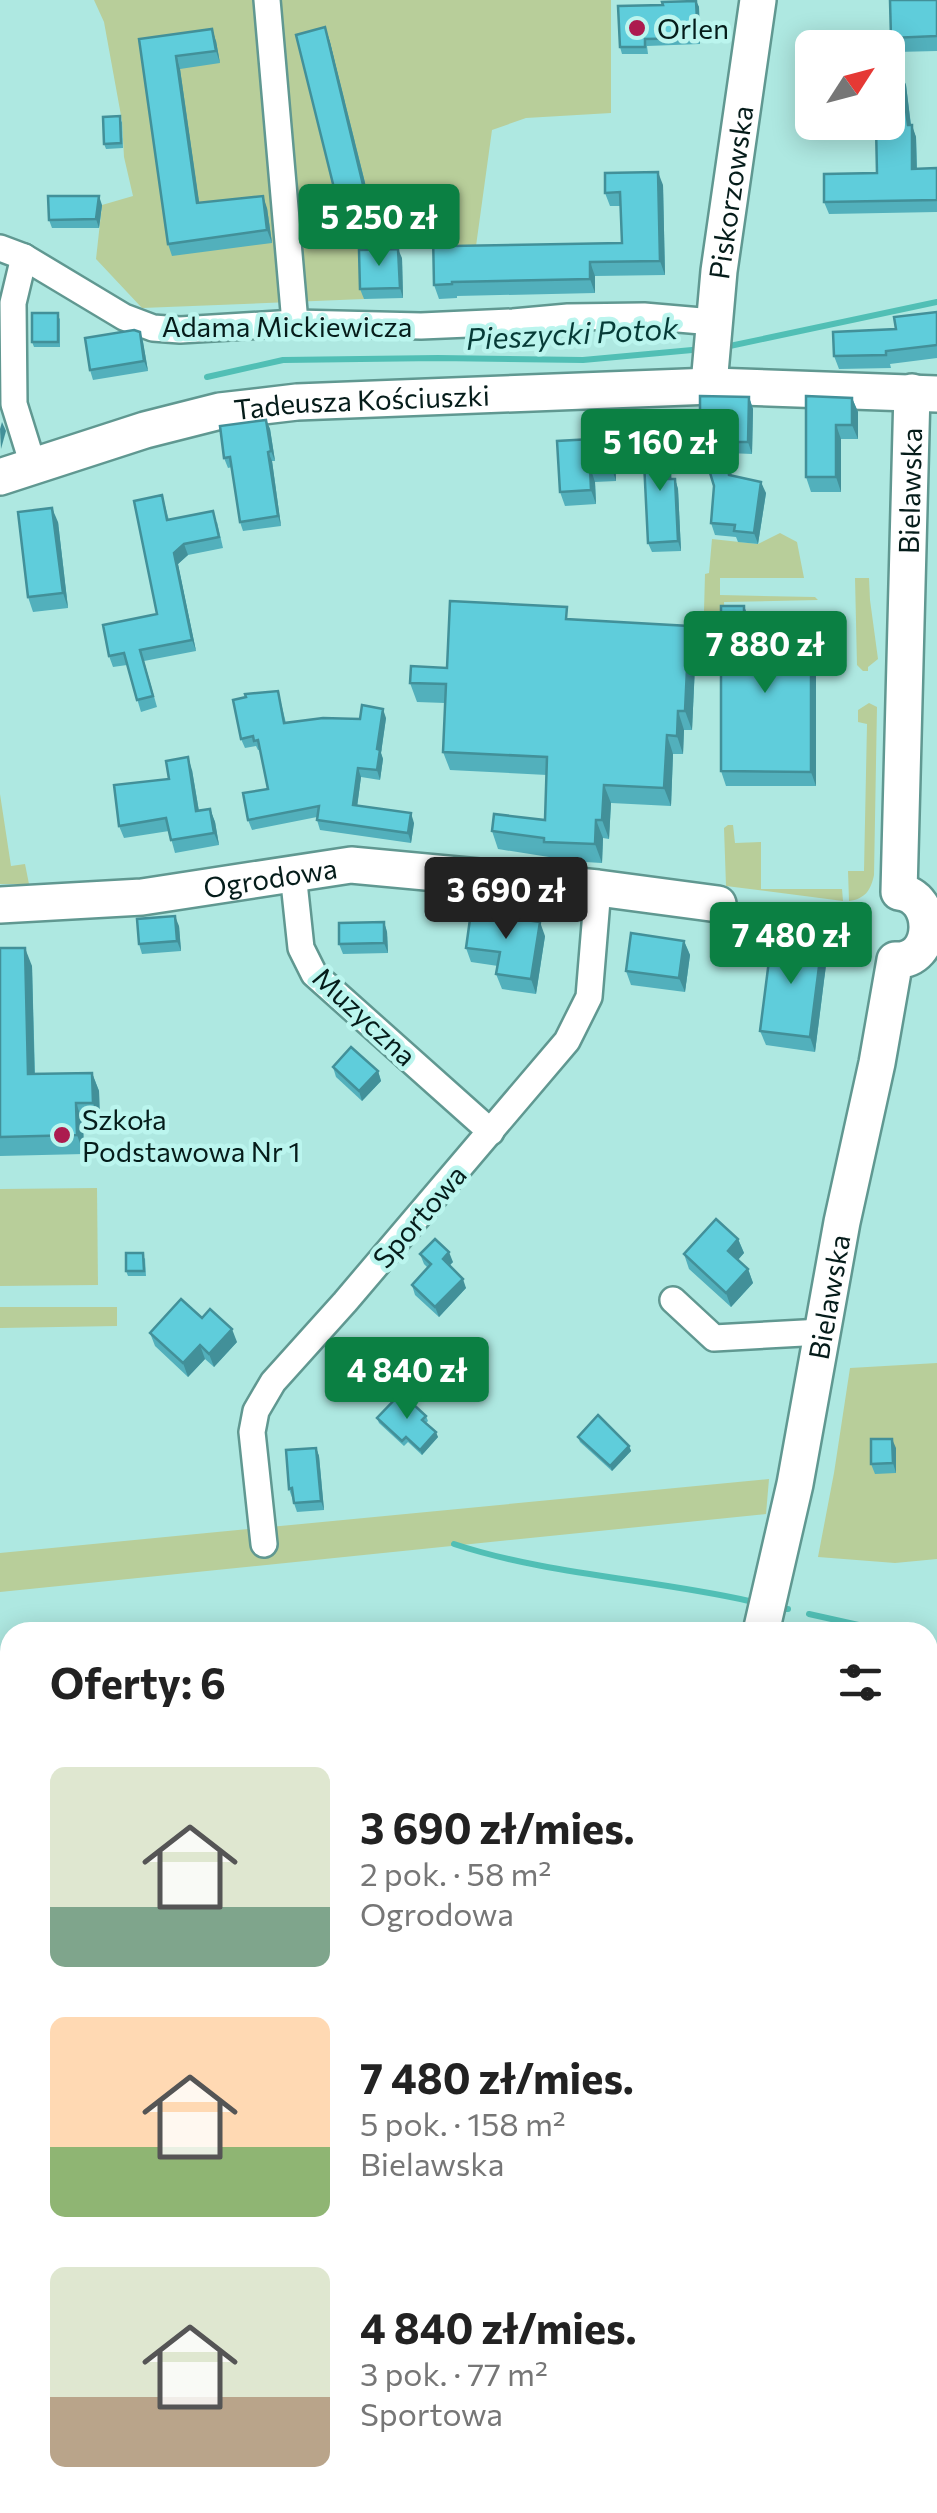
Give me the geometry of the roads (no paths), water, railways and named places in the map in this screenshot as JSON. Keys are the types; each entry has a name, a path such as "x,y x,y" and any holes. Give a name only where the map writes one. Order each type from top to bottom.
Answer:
{"street":[{"path":"267,0 295,323"},
{"name":"Piskorzowska","path":"711,380 713,326 758,0"},
{"path":"12,252 14,404 20,460"},
{"name":"Adama Mickiewicza","path":"12,252 124,317 153,328 295,323 421,326 644,316 713,326"},
{"name":"Tadeusza Kościuszki","path":"20,460 201,416 297,402 711,380 925,393"},
{"name":"Bielawska","path":"763,1622 795,1484 895,960 923,953 936,928 926,902 899,892 925,393"},
{"name":"Ogrodowa","path":"0,904 142,896 351,864 718,904"},
{"name":"Muzyczna","path":"292,872 301,948 314,974 491,1132"},
{"name":"Sportowa","path":"264,1544 252,1432 256,1411 273,1382 567,1041 589,997 598,888"},
{"path":"673,1300 714,1338 822,1332"}],"waterway":[{"name":"Pieszycki Potok","path":"725,347 937,302"},
{"name":"Pieszycki Potok","path":"207,377 283,360 583,360 703,349"},
{"path":"454,1544 526,1563 749,1601"},
{"path":"809,1614 845,1622"}],"place":[{"name":"Orlen","path":"637,28"},
{"name":"Szkoła Podstawowa Nr 1","path":"62,1135"}]}
